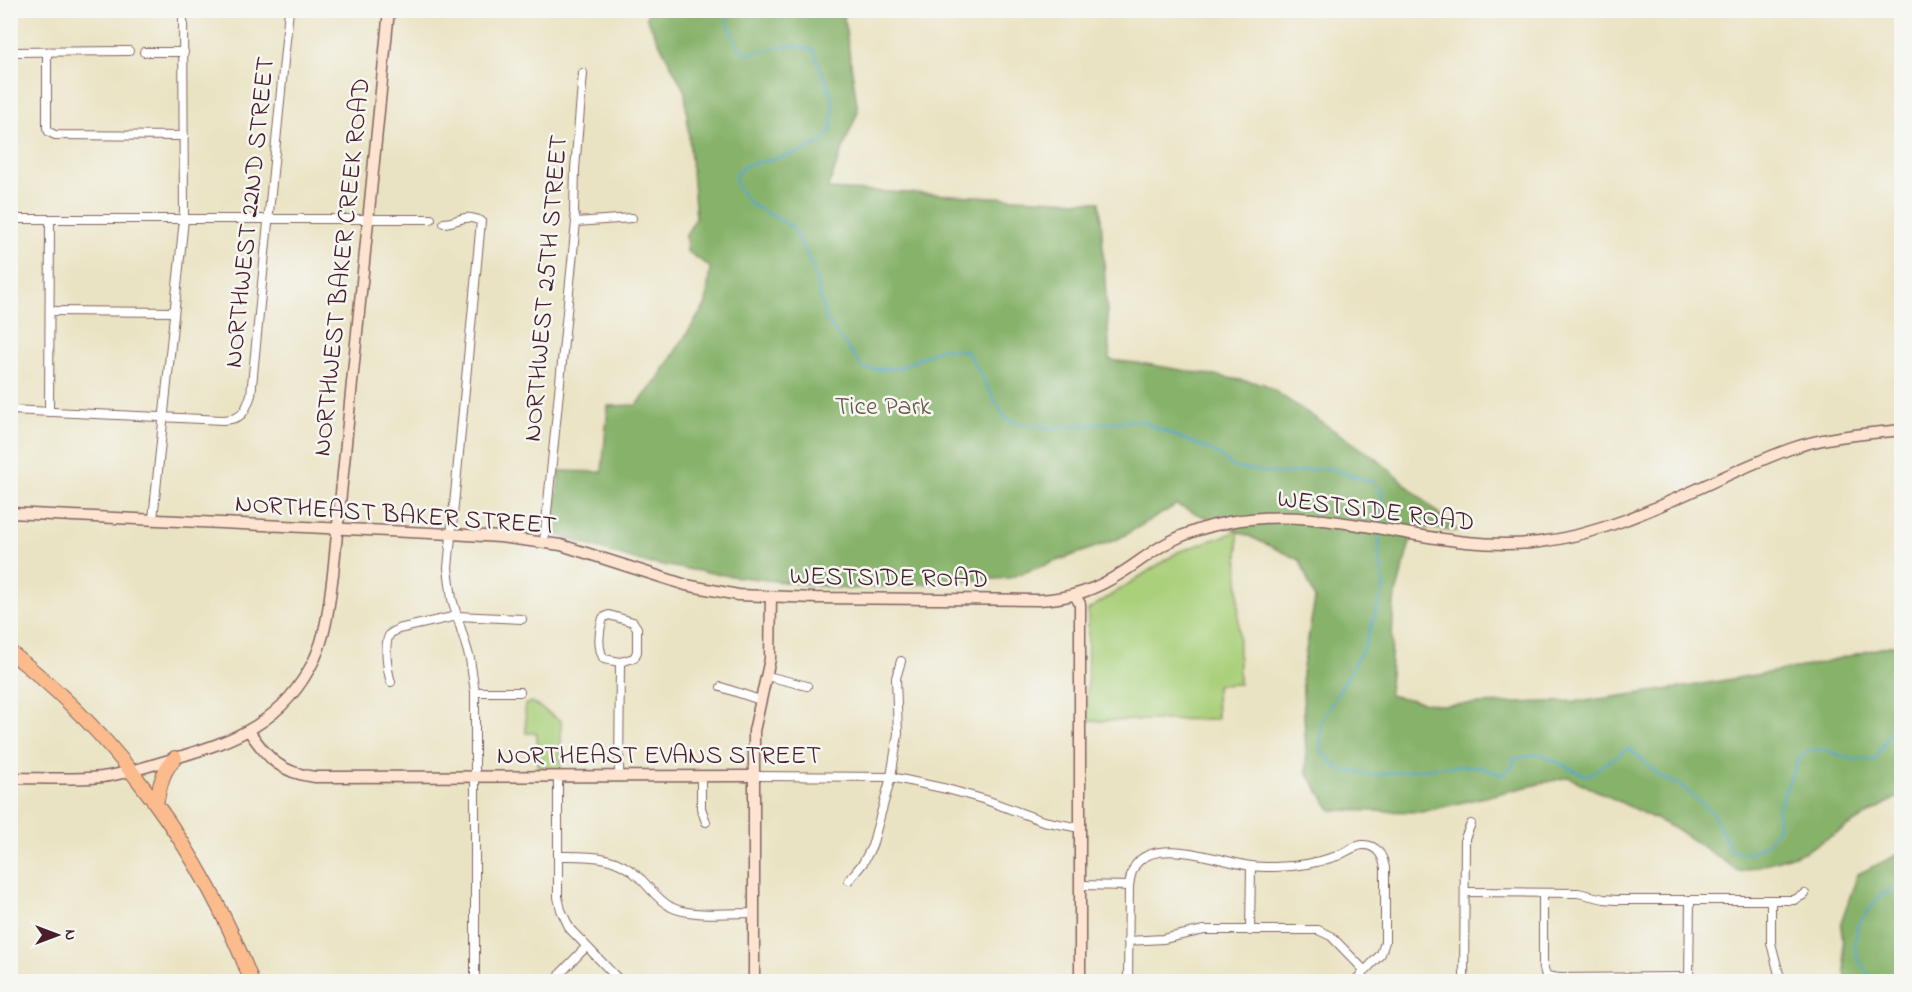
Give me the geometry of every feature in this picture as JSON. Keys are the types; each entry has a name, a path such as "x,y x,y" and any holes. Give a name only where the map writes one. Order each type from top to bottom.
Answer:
{"highway":[{"path":"10,652 77,711 132,770 169,820 215,900 252,981"},
{"path":"156,804 161,779 168,765 175,758"}],"main road":[{"name":"NORTHWEST BAKER CREEK ROAD","path":"132,770 217,746 249,731 270,716 293,694 315,658 327,623 389,10"},
{"name":"WESTSIDE ROAD","path":"771,597 1019,601 1058,599 1075,596 1112,579 1168,542 1197,530 1263,518 1310,519 1461,542 1518,544 1560,539 1599,528 1653,508 1807,443 1848,435 1902,430"},
{"name":"NORTHEAST BAKER STREET","path":"10,513 450,534 544,542 582,551 693,587 771,597"},
{"path":"1075,596 1080,604 1080,981"},
{"path":"754,981 754,731 771,651 771,597"},
{"name":"NORTHEAST EVANS STREET","path":"249,731 272,761 285,770 315,777 754,776"},
{"path":"10,778 87,778 132,770"}],"street":[{"path":"153,519 184,219 183,10"},
{"name":"NORTHWEST 22ND STREET","path":"163,417 233,419 242,415 251,395 289,10"},
{"path":"10,52 129,51"},
{"path":"47,52 47,128 49,132 55,135 184,136"},
{"path":"144,52 184,52"},
{"name":"NORTHWEST 25TH STREET","path":"544,542 576,222 574,212 575,168 583,73"},
{"path":"444,223 464,217 482,221 450,534 448,583 470,659 475,692 475,981"},
{"path":"576,222 632,218"},
{"path":"10,219 431,219"},
{"path":"49,412 50,219"},
{"path":"50,311 174,312"},
{"path":"10,410 163,417"},
{"path":"391,682 387,669 387,640 390,634 398,629 457,616 476,615 522,619"},
{"path":"609,615 633,622 637,628 637,652 634,658 620,662 604,659 600,653 600,625 603,618 609,615"},
{"path":"849,880 863,863 872,846 891,777 898,735 897,678 901,661"},
{"path":"620,662 620,777"},
{"path":"767,676 807,686"},
{"path":"721,687 760,700"},
{"path":"475,692 520,692"},
{"path":"701,776 701,808 706,822"},
{"name":"NORTHEAST EVANS STREET","path":"754,776 891,777 947,789 986,800 1043,821 1080,828"},
{"path":"558,777 558,897 561,910 570,929 621,981"},
{"path":"1464,981 1465,838 1471,824"},
{"path":"1128,981 1129,886 1131,873 1138,861 1147,855 1158,852 1198,855 1251,866 1290,866 1315,863 1361,845 1371,847 1384,857 1385,942 1381,954 1354,981"},
{"path":"558,856 603,857 617,861 628,868 663,902 683,912 754,913"},
{"path":"1250,930 1251,866"},
{"path":"1080,885 1129,886"},
{"path":"1465,892 1578,893 1616,900 1794,900 1805,894"},
{"path":"1543,893 1543,965 1546,976 1559,978 1689,979 1690,900"},
{"path":"1771,900 1771,943 1781,981"},
{"path":"1128,941 1163,939 1204,930 1318,930 1330,936 1364,970"},
{"path":"557,981 561,973 586,947"}],"green space":[{"name":"Tice Park","path":"650,11 843,11 858,111 827,189 1100,202 1110,360 1264,384 1377,459 1458,531 1414,527 1394,602 1389,695 1437,705 1586,701 1808,666 1901,643 1901,795 1804,852 1740,872 1676,829 1568,777 1422,812 1331,810 1307,773 1302,673 1315,599 1300,560 1176,505 1118,539 1009,578 847,589 732,576 641,562 557,535 553,528 560,471 602,472 608,406 637,405 657,380 706,304 710,267 687,251 686,235 696,217 685,92 646,17"},
{"path":"1238,531 1239,684 1216,685 1217,719 1087,721 1088,610 1178,552"},
{"path":"531,702 561,721 561,770 538,769 537,733 526,733 525,705"},
{"path":"1901,853 1901,981 1846,981 1841,922 1858,874"}],"waterway":[{"path":"726,10 732,34 746,54 789,46 814,51 833,101 831,131 822,142 801,152 744,166 735,176 736,185 749,203 791,226 812,264 826,320 864,369 897,369 942,348 967,351 1005,418 1015,423 1053,428 1138,420 1215,452 1235,468 1281,474 1328,468 1372,482 1382,490 1380,525"},
{"path":"1380,534 1379,551 1384,588 1364,647 1320,724 1322,752 1339,769 1375,775 1439,767 1476,766 1503,775 1514,765 1513,759 1540,754 1587,776 1629,748 1662,778 1678,784 1712,812 1731,851 1747,854 1767,844 1778,828 1778,808 1800,756 1810,750 1826,750 1850,759 1875,760 1892,729 1895,699 1902,693"},
{"path":"1875,982 1858,960 1855,946 1858,924 1882,894 1902,887"}]}
